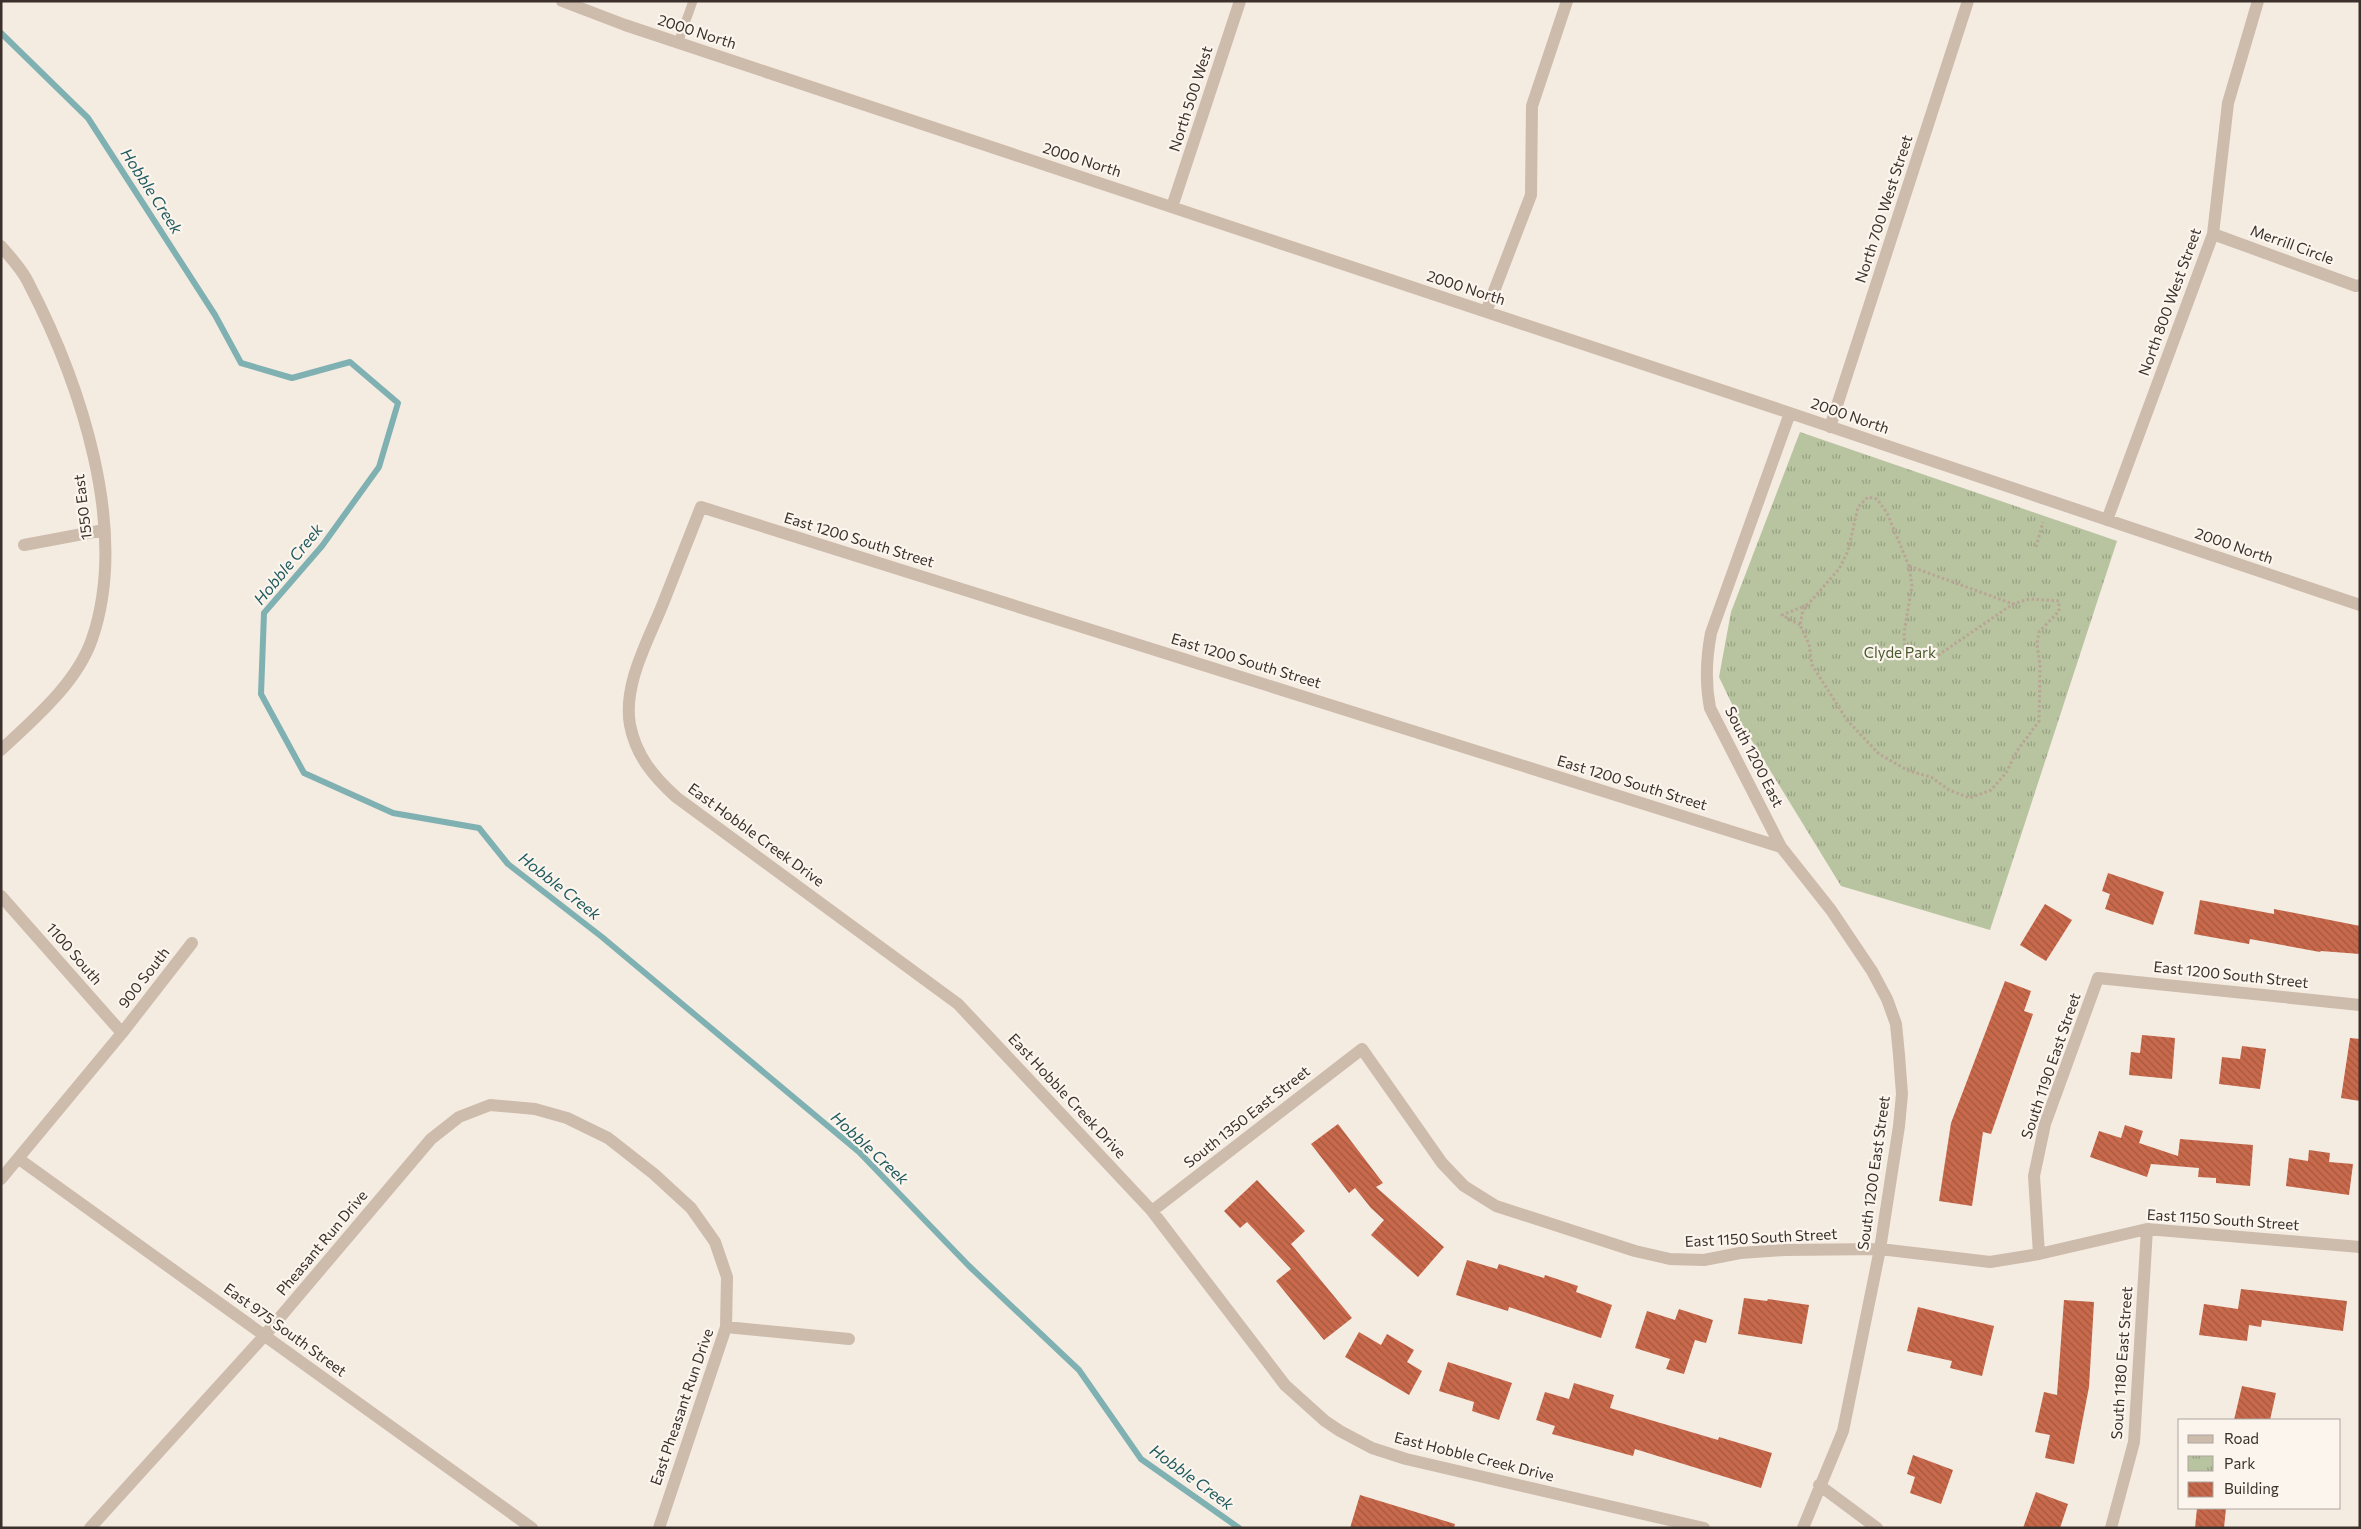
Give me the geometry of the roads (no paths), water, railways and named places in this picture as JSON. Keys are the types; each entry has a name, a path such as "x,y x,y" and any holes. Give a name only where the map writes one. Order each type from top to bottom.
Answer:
{"street":[{"name":"2000 North","path":"562,1 678,43 2360,605"},
{"name":"North 500 West","path":"1172,207 1240,1"},
{"path":"1486,312 1531,195 1532,106 1567,1"},
{"name":"North 700 West Street","path":"1830,427 1968,1"},
{"name":"North 800 West Street","path":"2107,520 2214,234 2228,103 2258,1"},
{"name":"Merrill Circle","path":"2214,234 2356,286 2360,285"},
{"name":"1550 East","path":"1,246 28,281 67,370 91,440 104,530 104,591 92,641 66,685 1,750"},
{"name":"South 1200 East","path":"1781,847 1710,708 1706,686 1706,661 1715,621 1790,413"},
{"name":"East 1200 South Street","path":"701,507 1781,847"},
{"name":"East Hobble Creek Drive","path":"701,507 638,667 630,696 630,725 638,753 654,777 676,797 958,1004 1152,1211 1285,1385 1325,1421 1372,1448 1406,1459 1704,1528"},
{"path":"24,545 104,530"},
{"name":"South 1200 East Street","path":"1781,847 1816,888 1872,971 1887,999 1896,1024 1902,1094 1880,1249 1844,1431 1802,1528"},
{"name":"1100 South","path":"1,896 122,1033"},
{"name":"900 South","path":"1,1178 122,1033 192,943"},
{"name":"East 1200 South Street","path":"2098,978 2360,1005"},
{"name":"South 1190 East Street","path":"2039,1254 2034,1176 2043,1132 2098,978"},
{"name":"South 1350 East Street","path":"1152,1211 1362,1049"},
{"name":"East 1150 South Street","path":"1362,1049 1442,1164 1464,1186 1496,1206 1635,1251 1670,1259 1704,1260 1740,1253 1784,1250 1880,1249 1990,1262 2039,1254 2147,1228 2360,1246"},
{"name":"East Pheasant Run Drive","path":"490,1105 535,1109 568,1118 608,1138 654,1174 690,1208 715,1242 727,1278 726,1327 659,1528"},
{"name":"Pheasant Run Drive","path":"90,1528 265,1335 432,1139 459,1117 490,1105"},
{"name":"East 975 South Street","path":"19,1158 532,1528"},
{"name":"South 1180 East Street","path":"2111,1528 2134,1442 2147,1228"},
{"path":"726,1327 850,1339"},
{"path":"1819,1485 1877,1528"}],"lane":[{"path":"678,43 693,1"}],"waterway":[{"name":"Hobble Creek","path":"1,33 88,118 215,315 241,363 292,378 350,362 398,403 379,467 322,546 264,613 261,694 304,773 393,813 479,828 508,864 602,937 859,1152 969,1266 1079,1370 1141,1459 1239,1528"}],"park label":[{"name":"Clyde Park","path":"1900,653"}]}
